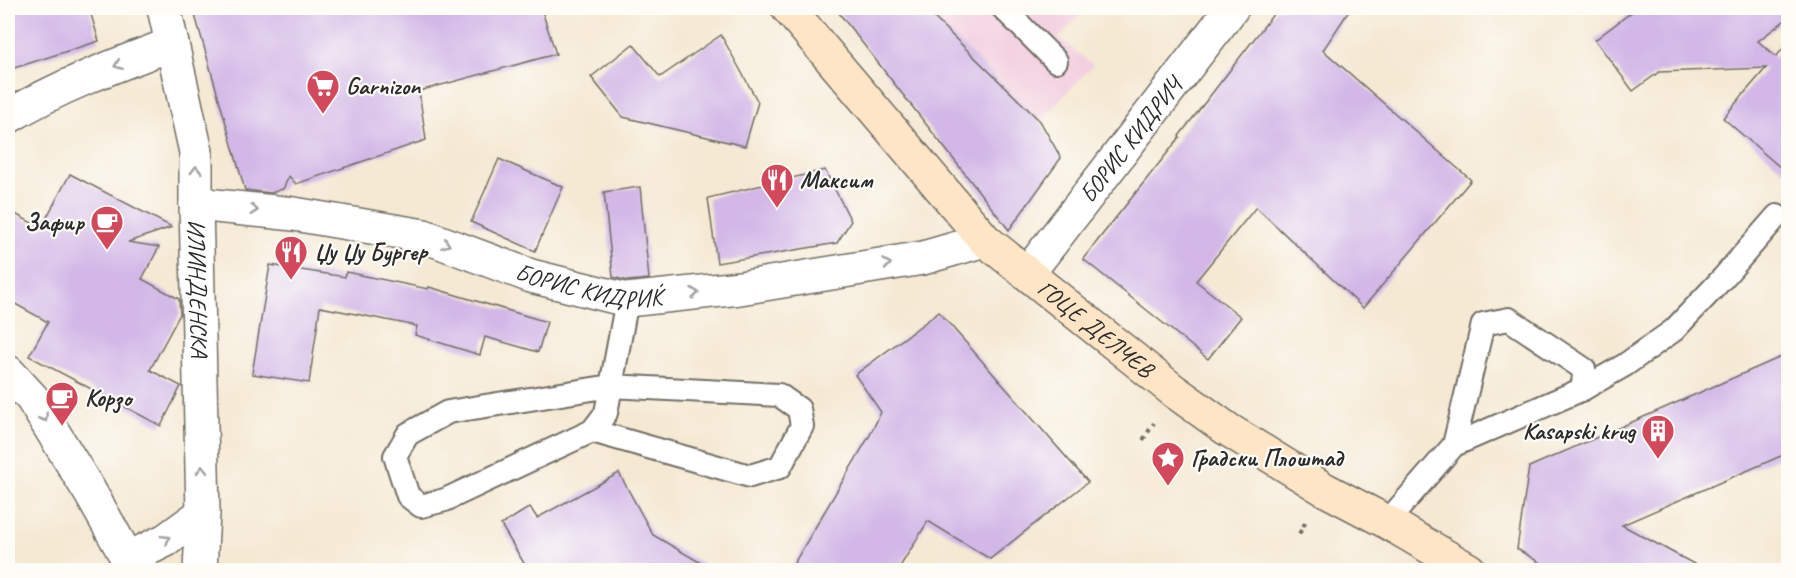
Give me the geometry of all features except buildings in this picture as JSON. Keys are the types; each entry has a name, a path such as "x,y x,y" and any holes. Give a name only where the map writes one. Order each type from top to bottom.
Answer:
{"street":[{"name":"ИЛИНДЕНСКА","path":"164,8 196,152 203,513 200,570"},
{"name":"ГОЦЕ ДЕЛЧЕВ","path":"788,8 986,240 1174,391 1227,429 1324,489 1387,522 1469,570"},
{"name":"БОРИС КИДРИЧ","path":"1028,273 1232,8"},
{"path":"8,117 24,107 104,70 172,44"},
{"name":"БОРИС КИДРИЌ","path":"196,204 294,214 424,236 531,276 627,300 740,288 911,260 986,240"},
{"path":"8,372 32,398 90,492 130,565 203,513"}],"lane":[{"path":"1003,8 1056,61"},
{"path":"1387,522 1454,445 1583,389 1625,365 1674,330 1777,216"},
{"path":"592,431 750,476 780,467 802,426 799,409 779,395 611,386 448,412 408,434 395,456 408,496 421,506 445,501 592,431 606,413 611,386 627,300"},
{"path":"1454,445 1483,324 1509,319 1584,369 1583,389"}],"shaded area":[{"path":"924,8 1086,8 1059,38 1093,65 1040,121"}],"place":[{"name":"Garnizon","path":"323,115"},
{"name":"Максим","path":"777,209"},
{"name":"Зафир","path":"107,251"},
{"name":"Џу Џу Бургер","path":"291,281"},
{"name":"Корзо","path":"62,427"},
{"name":"Kasapski krug","path":"1658,460"},
{"name":"Градски Плоштад","path":"1168,487"}]}
